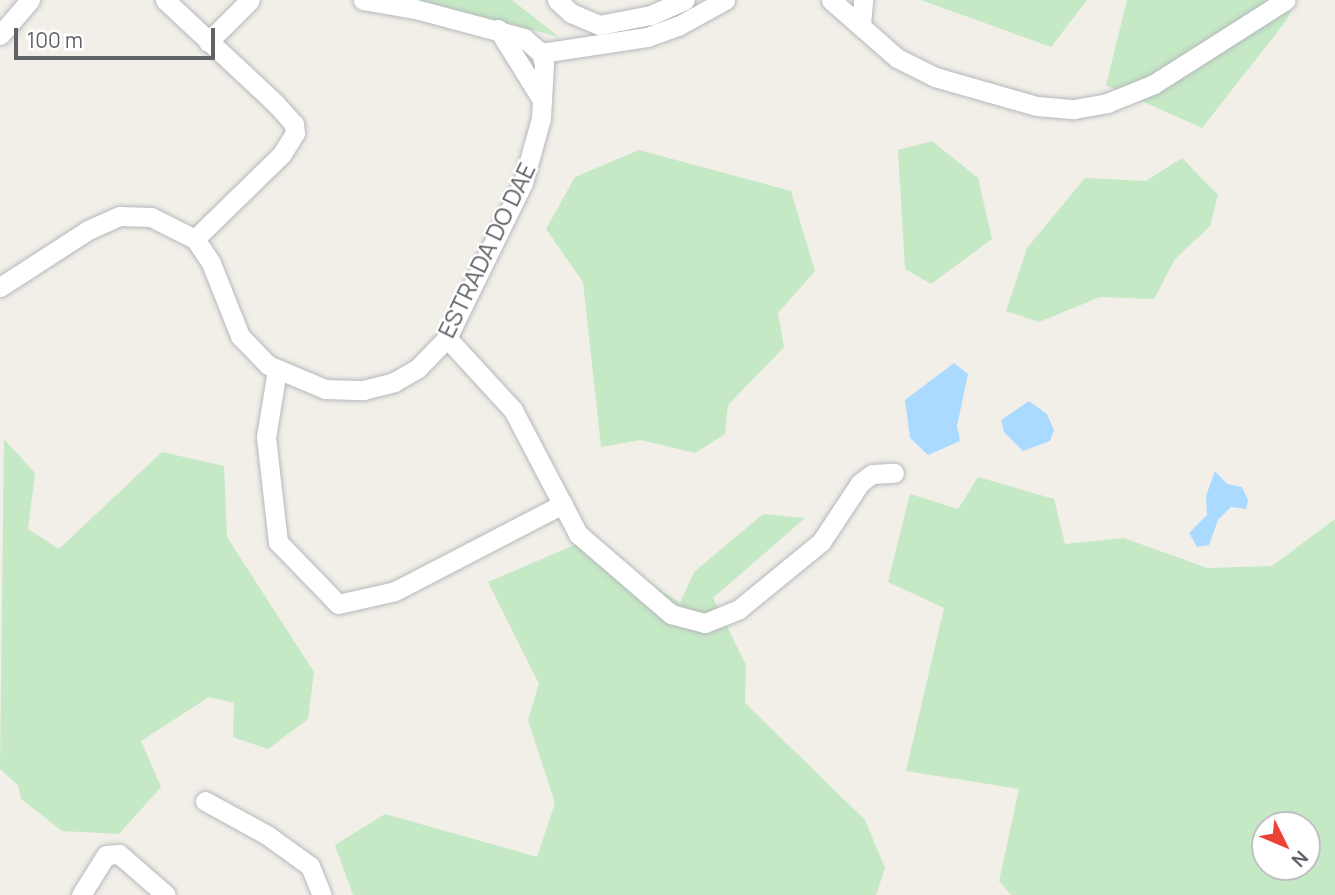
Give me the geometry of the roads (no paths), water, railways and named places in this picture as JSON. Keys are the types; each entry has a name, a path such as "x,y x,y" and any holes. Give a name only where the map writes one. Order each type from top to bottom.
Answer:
{"street":[{"path":"0,35 30,0"},
{"path":"0,287 88,230 120,216 151,217 195,239 281,155 295,133 294,124 276,104 165,0"},
{"path":"208,43 250,0"},
{"path":"363,0 498,29 524,38 541,53 647,37 725,0"},
{"path":"557,0 571,13 599,25 651,15 685,0"},
{"path":"831,0 897,58 935,76 1037,106 1074,109 1107,103 1154,84 1286,0"},
{"path":"861,25 863,0"},
{"path":"498,29 542,101"},
{"name":"ESTRADA DO DAE","path":"195,239 211,263 240,336 251,351 277,370 325,388 363,390 394,382 418,368 447,338 523,183 542,101 541,53"},
{"path":"447,338 513,410 578,534 631,583 671,614 705,623 740,609 821,542 860,483 872,474 894,473"},
{"path":"277,370 266,437 278,542 338,604 395,591 563,504"},
{"path":"205,801 267,835 310,866 322,895"},
{"path":"81,895 106,855 119,855 166,895"}],"water":[{"path":"954,363 968,374 957,426 960,441 928,455 910,438 905,400"},
{"path":"1029,401 1047,414 1054,430 1050,441 1023,451 1004,432 1001,420"},
{"path":"1215,471 1227,484 1242,487 1248,500 1246,509 1231,507 1218,520 1209,545 1197,547 1189,533 1207,515 1206,496"}]}
